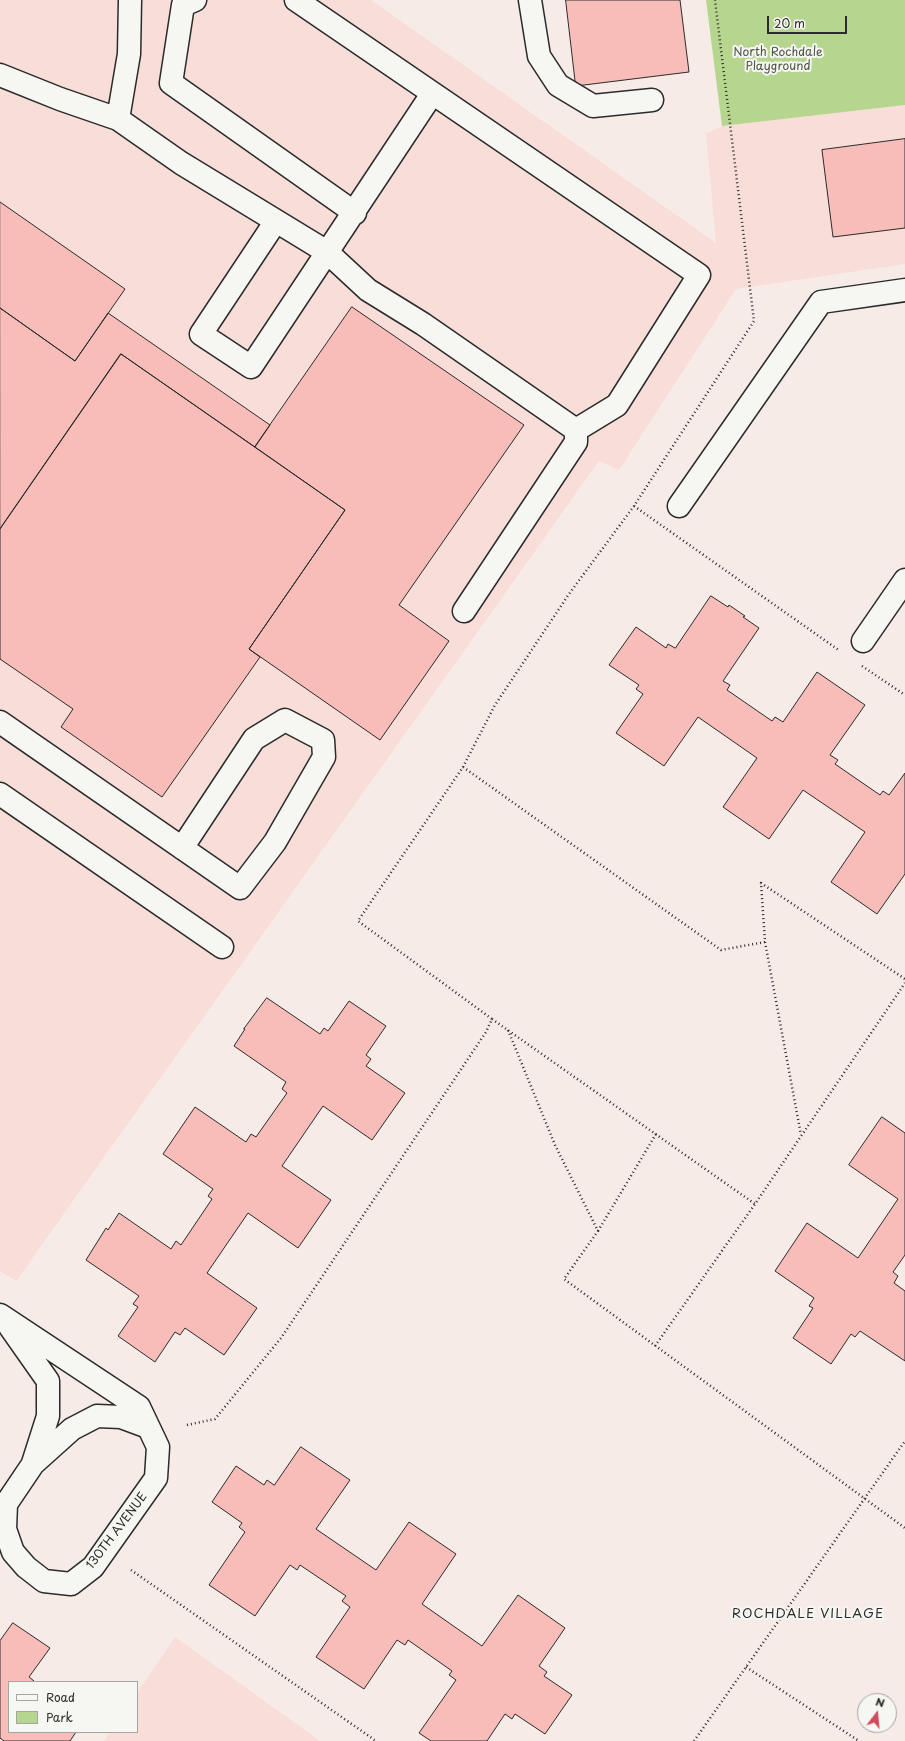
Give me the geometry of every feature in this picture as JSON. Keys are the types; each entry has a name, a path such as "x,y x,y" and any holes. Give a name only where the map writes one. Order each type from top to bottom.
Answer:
{"street":[{"path":"118,119 129,54 130,0"},
{"path":"195,0 183,5 171,83 355,213"},
{"path":"296,0 699,276 618,405 576,430"},
{"path":"530,0 539,56 558,85 593,106 652,100"},
{"path":"0,75 60,99 118,119 181,163 327,252 368,290 423,324 576,430"},
{"path":"276,221 201,334 251,367 327,252 355,213 432,94"},
{"path":"679,506 821,302 905,290"},
{"path":"464,611 576,442 576,430"},
{"path":"863,641 905,580"},
{"path":"0,722 182,848 240,888 275,842 324,757 323,740 285,720 254,739 182,848"},
{"path":"1,797 222,947"},
{"name":"130TH AVENUE","path":"1,1316 139,1407 158,1447 156,1478 93,1567 71,1584 44,1581 26,1567 13,1552 5,1529 6,1504 33,1464 72,1429 97,1416 121,1417 148,1427"},
{"name":"130TH AVENUE","path":"1,1316 48,1381 48,1416 33,1464"}],"path":[{"path":"715,0 754,321 634,506 569,594 495,705 463,767 358,921 492,1019 755,1204"},
{"path":"634,506 844,654"},
{"path":"857,662 905,695"},
{"path":"463,767 721,950 765,942"},
{"path":"801,1136 765,942 761,883 905,978"},
{"path":"655,1346 755,1204 905,983"},
{"path":"187,1425 214,1419 281,1338 486,1032 492,1019"},
{"path":"508,1030 555,1145 598,1231"},
{"path":"656,1134 598,1231 564,1279 905,1528"},
{"path":"694,1741 905,1441"},
{"path":"131,1570 376,1741"},
{"path":"746,1667 859,1741"}],"shaded area":[{"path":"0,0 371,0 716,243 706,134 722,126 905,105 905,264 736,289 619,470 599,461 16,1281 0,1271"},
{"path":"175,1637 320,1741 104,1741 109,1733 138,1733 138,1692"}],"green space":[{"name":"North Rochdale Playground","path":"706,0 905,0 905,105 722,126"}],"building":[{"path":"566,0 680,0 689,72 576,86"},
{"path":"905,139 905,228 833,237 822,150"},
{"path":"0,202 125,289 75,361 0,308"},
{"path":"352,307 524,425 399,605 449,641 380,740 249,649 345,510 255,447"},
{"path":"0,308 75,361 108,313 270,425 255,447 121,354 0,529"},
{"path":"121,354 345,510 249,649 260,657 162,797 61,727 73,709 0,659 0,529"},
{"path":"711,596 728,607 729,605 759,628 723,681 730,685 727,690 772,721 775,717 783,722 817,672 865,705 830,755 838,760 835,764 880,795 883,791 889,795 905,773 905,874 877,914 831,882 865,832 803,790 769,839 723,807 757,758 698,717 664,766 616,733 643,694 636,689 639,685 609,665 636,627 666,648 668,644 675,648"},
{"path":"267,998 320,1034 324,1028 328,1031 349,1001 386,1026 366,1055 371,1059 366,1066 405,1093 372,1140 323,1106 282,1166 331,1200 298,1248 248,1213 207,1273 257,1308 224,1355 185,1328 180,1335 175,1332 155,1362 118,1336 138,1307 133,1304 139,1296 86,1260 106,1228 108,1230 119,1213 171,1249 176,1241 181,1245 212,1199 208,1196 213,1189 163,1154 195,1107 246,1142 251,1134 256,1137 287,1093 282,1089 286,1082 234,1046 244,1029"},
{"path":"882,1117 905,1133 905,1255 893,1272 898,1276 894,1283 905,1291 905,1361 860,1331 855,1337 851,1334 831,1364 793,1338 813,1308 809,1306 814,1298 775,1271 807,1223 858,1258 898,1199 849,1165"},
{"path":"301,1447 350,1480 316,1529 376,1570 409,1522 456,1554 422,1604 482,1646 518,1595 565,1628 539,1666 547,1672 544,1676 572,1695 545,1734 515,1714 512,1719 505,1714 487,1741 431,1741 419,1733 456,1680 449,1675 452,1671 408,1640 405,1645 397,1640 364,1689 316,1657 350,1607 342,1601 346,1596 300,1565 297,1570 290,1565 255,1616 209,1585 245,1532 239,1527 242,1523 212,1502 236,1466 264,1485 267,1480 274,1485"},
{"path":"13,1623 50,1648 29,1677 34,1681 8,1681 8,1733 75,1733 70,1741 4,1741 0,1738 0,1641"}],"district":[{"name":"ROCHDALE VILLAGE","path":"808,1614"}]}
